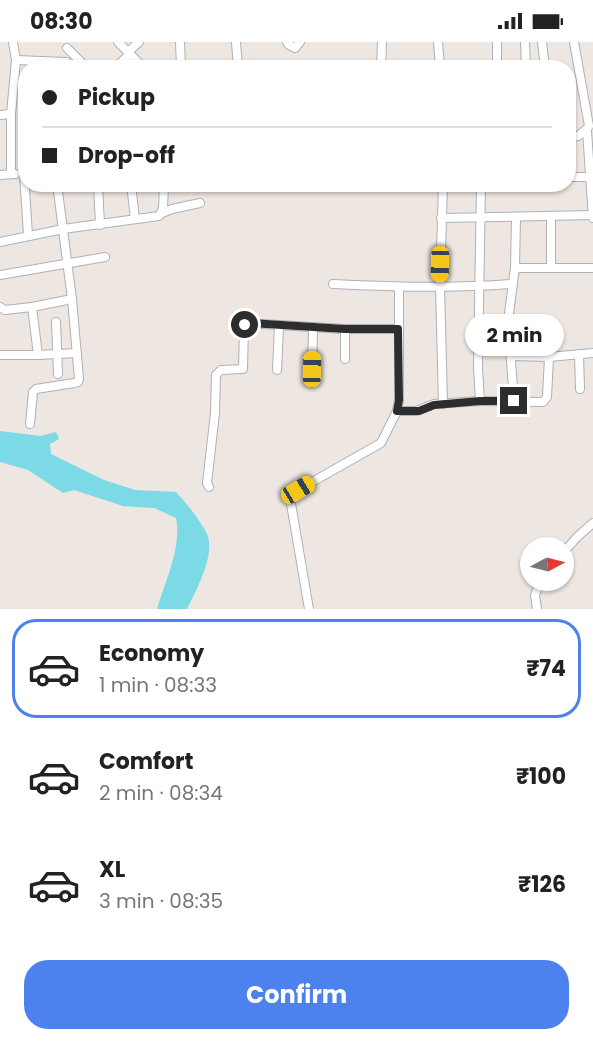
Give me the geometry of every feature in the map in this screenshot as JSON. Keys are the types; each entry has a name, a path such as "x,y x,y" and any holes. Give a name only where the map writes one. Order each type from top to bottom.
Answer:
{"street":[{"path":"11,174 11,114 16,60 13,42"},
{"path":"118,42 136,60"},
{"path":"122,60 139,42"},
{"path":"180,42 181,60"},
{"path":"236,42 237,60"},
{"path":"287,42 295,48 300,42"},
{"path":"381,60 382,42"},
{"path":"438,42 439,60"},
{"path":"497,42 497,60"},
{"path":"525,42 526,60"},
{"path":"542,42 544,60"},
{"path":"441,218 593,217 589,177 590,127 574,42"},
{"path":"66,45 80,60"},
{"path":"0,115 11,114"},
{"path":"576,136 590,127"},
{"path":"0,175 18,174"},
{"path":"576,177 589,177"},
{"path":"26,192 28,235"},
{"path":"30,424 33,392 36,389 78,382 72,299 58,192"},
{"path":"98,192 100,225"},
{"path":"132,192 135,219"},
{"path":"162,213 163,192"},
{"path":"443,192 440,287 443,404"},
{"path":"480,401 478,368 481,192"},
{"path":"0,242 63,229 159,216 172,209 200,202"},
{"path":"551,216 552,268"},
{"path":"514,401 508,321 515,268 516,218"},
{"path":"0,275 105,257"},
{"path":"515,268 593,268"},
{"path":"333,284 479,287 512,284"},
{"path":"309,609 290,498 298,490 381,443 397,411 399,400 399,287"},
{"path":"0,308 5,310 32,307 72,299"},
{"path":"32,307 38,355"},
{"path":"56,322 58,374"},
{"path":"209,487 207,483 217,373 221,370 243,369 245,325 250,323 313,328 398,329"},
{"path":"278,370 279,326"},
{"path":"312,369 313,328"},
{"path":"345,329 345,359"},
{"path":"0,355 77,353"},
{"path":"511,356 549,357 593,353"},
{"path":"579,354 580,389"},
{"path":"397,411 419,411 432,405 480,401 546,400 549,357"},
{"path":"574,541 593,524"},
{"path":"537,591 537,609"}],"water":[{"path":"0,431 41,436 56,432 59,439 50,444 51,454 104,480 135,490 176,492 201,524 209,542 204,572 187,609 157,609 175,552 176,518 154,508 123,506 74,490 63,493 28,470 0,462"}],"route":[{"path":"245,325 250,323 345,329 398,329 399,400 397,411 419,411 434,405 480,401 514,401"}]}
